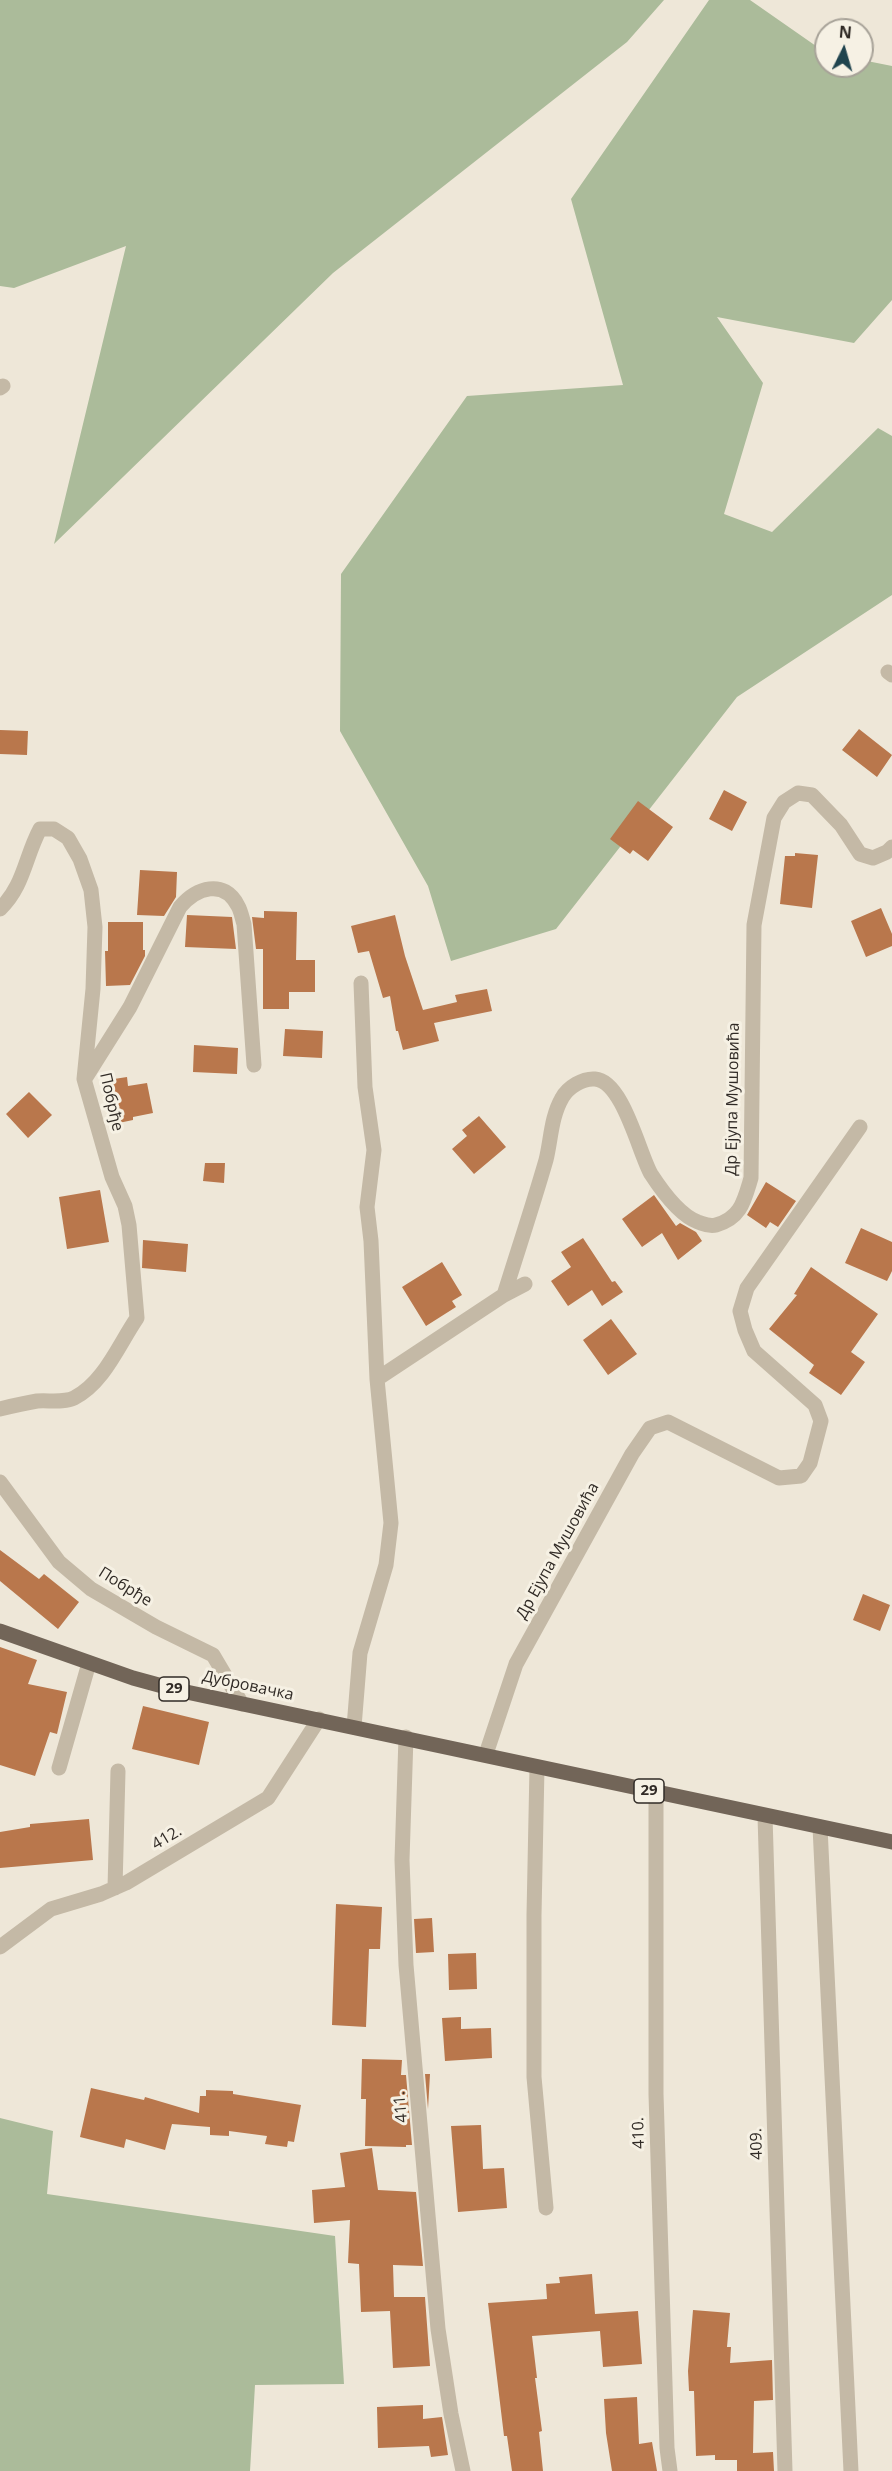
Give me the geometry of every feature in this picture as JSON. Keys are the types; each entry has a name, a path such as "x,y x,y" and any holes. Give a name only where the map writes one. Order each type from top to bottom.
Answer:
{"main road":[{"name":"Дубровачка","path":"0,1631 133,1678 354,1727"},
{"name":"29","path":"354,1727 892,1842"}],"street":[{"name":"Др Ејупа Мушовића","path":"504,1295 546,1158 555,1117 562,1097 577,1082 596,1078 610,1085 622,1104 651,1173 669,1198 691,1220 711,1227 729,1222 743,1204 751,1178 754,925 774,818 784,802 798,793 812,795 841,825 860,854 873,858 887,852 892,847"},
{"name":"Побрђе","path":"0,909 17,890 40,829 54,829 68,838 80,859 91,890 94,927 93,989 84,1079 112,1178 127,1215 138,1318 120,1342 108,1366 93,1385 72,1399 37,1401 0,1409"},
{"path":"84,1079 130,1007 180,907 189,896 201,889 215,888 228,894 238,905 244,924 254,1065"},
{"path":"354,1727 360,1653 386,1565 390,1542 390,1503 377,1379 371,1241 367,1207 374,1150 365,1087 361,983"},
{"name":"Др Ејупа Мушовића","path":"486,1754 516,1664 632,1454 650,1428 668,1422 778,1478 801,1476 810,1463 821,1421 815,1405 754,1352 740,1311 747,1288 860,1126"},
{"path":"377,1379 504,1295 525,1284"},
{"name":"Побрђе","path":"0,1482 58,1562 109,1600 156,1628 213,1655 242,1704"},
{"path":"59,1768 88,1663"},
{"name":"412.","path":"0,1947 51,1909 114,1888 268,1798 318,1719"},
{"name":"411.","path":"406,1737 402,1860 406,1965 438,2329 451,2415 463,2471"},
{"path":"537,1767 534,2077 546,2208"},
{"path":"114,1888 118,1771"},
{"name":"410.","path":"656,1792 656,2094 667,2448 670,2471"},
{"name":"409.","path":"765,1816 785,2471"},
{"path":"820,1827 851,2471"}],"green space":[{"path":"0,0 664,0 627,42 333,273 54,544 126,246 14,288 0,286"},
{"path":"709,0 750,0 814,45 814,78 874,78 874,62 892,66 892,300 854,343 717,317 763,383 724,514 772,532 878,428 892,436 892,595 737,697 556,929 451,961 428,886 340,731 341,574 467,396 623,385 571,199"},
{"path":"0,2118 53,2131 47,2194 335,2236 344,2384 255,2385 250,2471 0,2471"}],"building":[{"path":"859,729 892,755 877,777 842,750"},
{"path":"0,730 28,731 27,755 0,754"},
{"path":"724,790 747,802 732,831 709,819"},
{"path":"638,801 673,827 648,861 633,850 630,854 610,839"},
{"path":"795,853 818,855 812,908 780,904 785,856 795,856"},
{"path":"140,870 177,872 176,897 164,916 137,915"},
{"path":"881,908 892,934 892,946 866,957 851,921"},
{"path":"264,911 297,912 296,960 315,960 315,992 289,992 289,1009 263,1009 263,949 256,949 252,917 264,918"},
{"path":"187,915 232,917 236,949 185,947"},
{"path":"395,915 405,956 423,1010 457,1002 455,995 487,989 492,1011 434,1023 439,1041 403,1050 398,1031 396,1031 390,996 383,998 369,951 358,953 351,926"},
{"path":"108,922 143,922 145,956 130,985 106,986 105,951 108,951"},
{"path":"285,1029 323,1031 322,1058 283,1056"},
{"path":"194,1045 238,1048 237,1074 193,1072"},
{"path":"127,1077 128,1086 147,1083 153,1113 109,1125 101,1081"},
{"path":"29,1092 52,1115 28,1138 6,1114"},
{"path":"479,1116 506,1147 474,1174 452,1149 467,1136 462,1130"},
{"path":"205,1163 225,1163 224,1183 203,1181"},
{"path":"766,1182 796,1201 778,1227 770,1222 766,1228 747,1215"},
{"path":"100,1190 109,1242 67,1249 59,1197"},
{"path":"654,1195 676,1226 680,1223 696,1232 702,1241 678,1260 662,1233 642,1247 622,1219"},
{"path":"861,1228 892,1242 892,1271 887,1281 845,1263"},
{"path":"583,1238 612,1282 615,1281 623,1292 602,1306 592,1290 568,1306 551,1281 571,1267 561,1252"},
{"path":"143,1240 188,1244 186,1272 142,1268"},
{"path":"442,1262 462,1295 452,1301 456,1307 426,1326 402,1287"},
{"path":"811,1267 878,1314 851,1352 865,1362 841,1395 809,1373 814,1365 769,1329 797,1295 794,1294"},
{"path":"611,1319 637,1354 608,1375 583,1340"},
{"path":"0,1550 39,1579 44,1574 79,1602 58,1629 0,1581"},
{"path":"863,1594 890,1605 880,1631 853,1620"},
{"path":"0,1647 37,1660 28,1684 67,1692 57,1734 50,1732 35,1776 0,1765"},
{"path":"143,1706 209,1722 199,1765 132,1749"},
{"path":"89,1819 93,1860 0,1868 0,1832 30,1827 30,1824"},
{"path":"336,1904 382,1907 380,1949 369,1949 366,2027 332,2025"},
{"path":"432,1918 434,1952 416,1953 414,1919"},
{"path":"476,1953 477,1989 449,1990 448,1954"},
{"path":"461,2017 461,2029 491,2028 492,2058 445,2061 442,2018"},
{"path":"362,2059 402,2060 401,2075 406,2075 412,2145 406,2145 406,2147 365,2146 366,2099 361,2099"},
{"path":"425,2074 430,2074 428,2109"},
{"path":"91,2088 144,2100 145,2097 199,2113 200,2096 206,2096 206,2090 233,2091 233,2094 301,2105 294,2142 288,2141 287,2147 265,2144 267,2136 229,2131 229,2136 210,2135 210,2127 172,2124 165,2150 126,2139 124,2148 80,2137"},
{"path":"481,2125 483,2169 504,2168 507,2208 458,2212 451,2126"},
{"path":"372,2148 378,2190 416,2192 423,2266 393,2265 394,2297 425,2297 430,2366 393,2368 390,2311 361,2312 359,2264 348,2263 350,2220 314,2223 312,2190 345,2187 340,2153"},
{"path":"592,2274 595,2314 638,2311 642,2364 603,2367 600,2331 532,2336 542,2431 539,2432 543,2471 512,2471 507,2436 504,2436 488,2303 547,2299 546,2284 560,2283 559,2277"},
{"path":"693,2310 730,2313 727,2347 731,2347 730,2363 772,2360 773,2400 754,2401 753,2453 773,2452 774,2471 737,2471 737,2460 715,2460 715,2455 696,2456 694,2391 689,2391 688,2371"},
{"path":"637,2397 639,2444 652,2442 657,2471 612,2471 604,2399"},
{"path":"423,2405 423,2419 442,2417 448,2455 431,2457 429,2446 378,2448 377,2407"}]}
